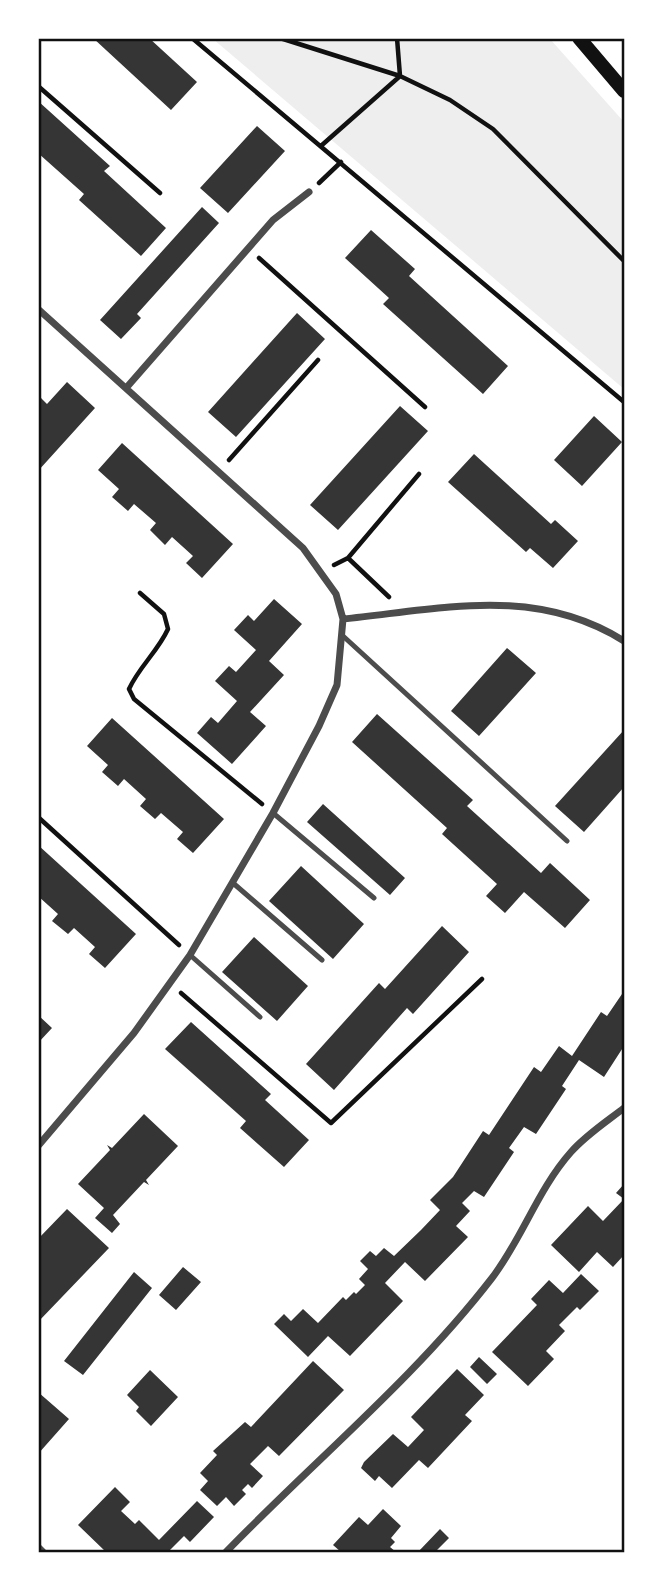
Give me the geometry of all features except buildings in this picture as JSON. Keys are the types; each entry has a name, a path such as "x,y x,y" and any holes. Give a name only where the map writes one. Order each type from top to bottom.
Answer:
{"main road":[{"path":"579,38 625,91"}],"street":[{"path":"127,387 273,220 309,192"},
{"path":"38,309 303,548 336,594 343,619 338,685 273,813 233,883 190,955 134,1033 38,1146"},
{"path":"343,619 506,603 557,611 599,625 625,641"},
{"path":"226,1552 282,1494 359,1423 432,1344 492,1277 571,1152 625,1108"},
{"path":"38,1547 43,1552"}],"lane":[{"path":"343,636 567,841"},
{"path":"273,813 374,898"},
{"path":"233,883 322,960"},
{"path":"190,955 260,1017"}],"path":[{"path":"192,38 625,402"},
{"path":"280,38 400,76 450,100 493,129 625,261"},
{"path":"397,38 400,76"},
{"path":"321,145 400,76"},
{"path":"38,86 160,193"},
{"path":"309,192 341,162"},
{"path":"248,248 425,407"},
{"path":"219,471 318,360"},
{"path":"396,614 391,599 348,558 419,474"},
{"path":"140,593 163,614 168,629 162,642 134,677 129,689 134,699 273,813"},
{"path":"38,817 190,955"},
{"path":"170,983 331,1124 482,979"}],"shaded area":[{"path":"213,39 550,39 624,122 624,389"}]}
